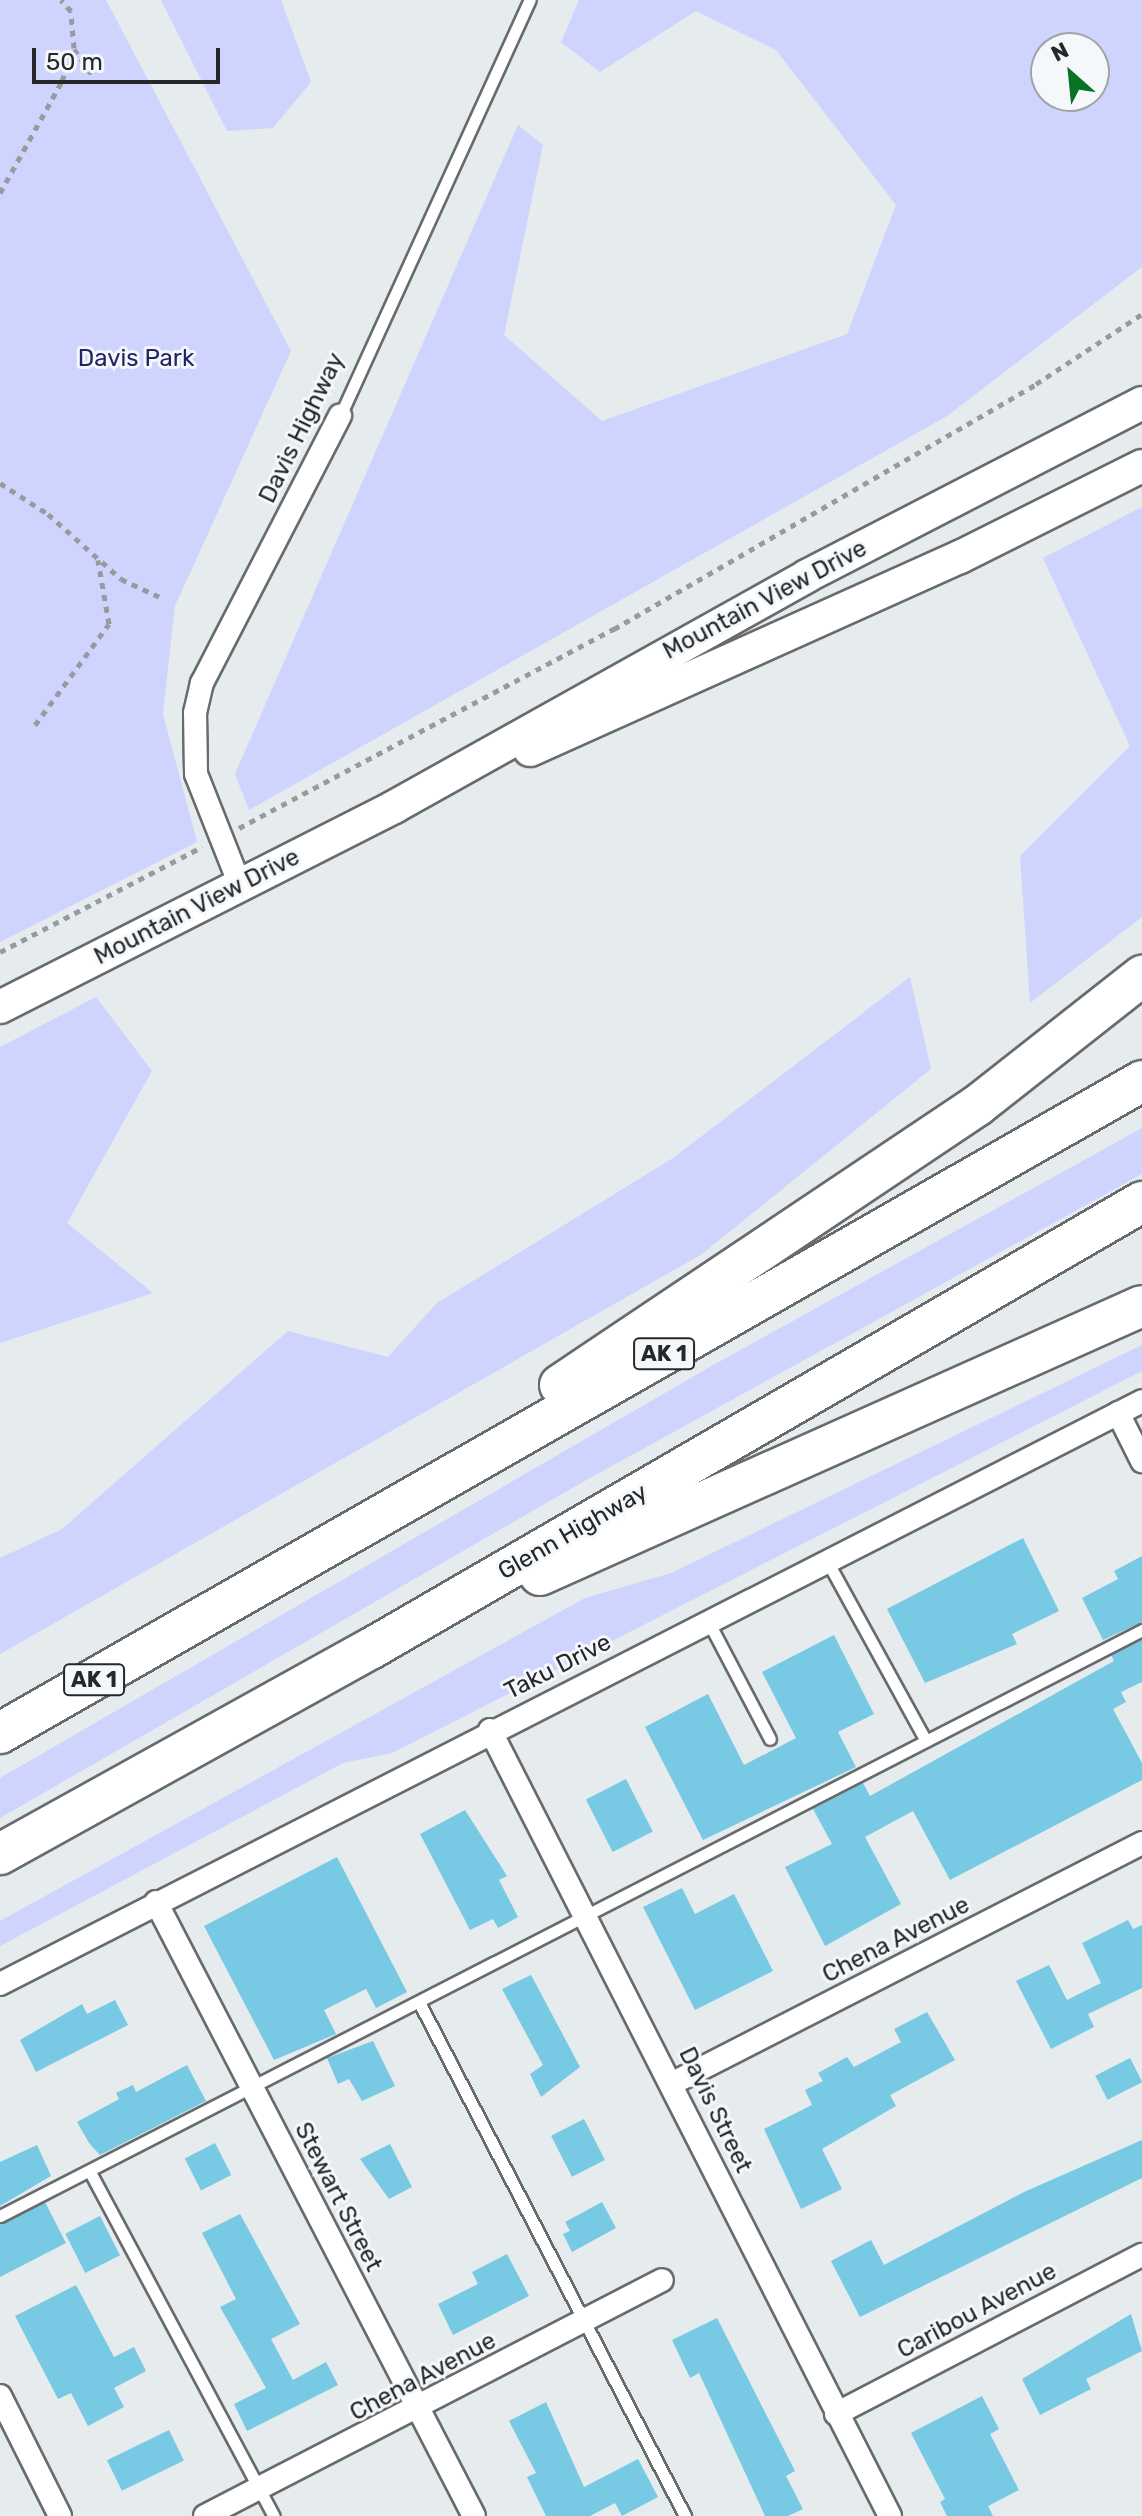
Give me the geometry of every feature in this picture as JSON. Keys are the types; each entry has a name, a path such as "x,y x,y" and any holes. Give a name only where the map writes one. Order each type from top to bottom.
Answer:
{"highway":[{"path":"187,1626 790,1235 978,1105 1142,976"},
{"name":"AK 1","path":"0,1733 1142,1081"},
{"name":"Glenn Highway","path":"0,1854 372,1648 1142,1202"},
{"path":"372,1648 1142,1306"}],"street":[{"name":"Mountain View Drive","path":"0,1007 394,807 779,591 1142,403"},
{"name":"Davis Highway","path":"240,885 196,774 192,741 202,683 340,416"},
{"name":"Mountain View Drive","path":"394,807 692,679 1142,466"},
{"name":"Taku Drive","path":"0,1984 490,1730 1142,1401"},
{"path":"1118,1413 1142,1461"},
{"name":"Davis Street","path":"490,1730 673,2083 836,2414 890,2516"},
{"name":"Chena Avenue","path":"673,2083 1142,1843"},
{"name":"Stewart Street","path":"156,1902 474,2516"},
{"name":"Caribou Avenue","path":"836,2414 1142,2255"},
{"name":"Chena Avenue","path":"205,2516 419,2410 662,2280"},
{"path":"0,2396 60,2516"}],"lane":[{"name":"Davis Highway","path":"340,416 530,0"},
{"path":"826,1560 926,1741"},
{"path":"708,1621 770,1739"},
{"path":"0,2216 254,2091 586,1914 1142,1630"},
{"path":"420,2004 685,2516"},
{"path":"90,2172 274,2516"}],"path":[{"path":"0,193 62,81 74,48 71,11 61,0"},
{"path":"74,48 94,78"},
{"path":"0,952 614,629 1036,384 1142,314"},
{"path":"0,483 48,514 121,579 162,598"},
{"path":"35,725 94,653 109,624 98,559"}],"green space":[{"name":"Davis Park","path":"0,0 106,0 291,351 175,606 163,714 197,842 0,942"},
{"path":"161,0 281,0 311,82 273,128 227,131"},
{"path":"579,0 1142,0 1142,267 947,416 249,810 235,774 518,125 543,145 504,335 602,421 847,334 896,205 776,50 696,11 600,72 561,42"},
{"path":"1142,507 1142,917 1030,1003 1020,856 1130,746 1043,558"},
{"path":"910,977 931,1069 702,1254 0,1654 0,1558 62,1529 288,1331 388,1357 437,1303 673,1158"},
{"path":"96,997 152,1071 67,1223 153,1293 0,1343 0,1047"},
{"path":"1142,1128 1142,1174 581,1483 0,1818 0,1778 715,1364"},
{"path":"1142,1345 1142,1371 392,1753 343,1763 0,1946 0,1921 585,1598 671,1573"}],"building":[{"path":"1023,1538 1059,1611 1012,1634 1017,1644 925,1683 887,1609"},
{"path":"1142,1556 1142,1622 1103,1640 1082,1598 1118,1579 1114,1571"},
{"path":"834,1635 874,1714 838,1732 856,1767 703,1840 645,1727 708,1694 744,1765 796,1738 762,1672"},
{"path":"1142,1640 1142,1682 1121,1692 1126,1702 1113,1709 1142,1763 1142,1780 950,1880 913,1811 865,1837 901,1904 825,1946 785,1867 832,1844 813,1809 863,1783 870,1796 1114,1661 1111,1655"},
{"path":"626,1779 653,1832 613,1852 586,1799"},
{"path":"465,1810 507,1876 499,1880 518,1917 498,1928 493,1919 470,1930 420,1834"},
{"path":"337,1857 407,1992 376,2008 366,1989 324,2010 336,2034 274,2060 204,1926"},
{"path":"682,1888 695,1914 734,1894 773,1971 695,2010 643,1907"},
{"path":"1128,1920 1133,1929 1142,1925 1142,1988 1088,2014 1094,2027 1051,2049 1016,1981 1049,1965 1067,2000 1101,1983 1082,1943"},
{"path":"531,1975 580,2067 541,2097 530,2074 543,2065 502,1989"},
{"path":"115,2000 128,2025 36,2072 20,2040 82,2004 87,2014"},
{"path":"927,2012 955,2060 890,2095 896,2106 822,2149 842,2189 801,2209 764,2129 812,2105 805,2090 823,2081 818,2073 847,2057 854,2067 901,2042 894,2029"},
{"path":"373,2041 395,2086 362,2101 349,2079 338,2084 327,2058"},
{"path":"1130,2058 1142,2082 1108,2100 1095,2076"},
{"path":"187,2065 206,2101 100,2155 89,2143 77,2122 119,2099 116,2093 133,2085 136,2092"},
{"path":"584,2119 605,2160 572,2177 551,2136"},
{"path":"1142,2140 1142,2178 860,2317 831,2261 871,2240 884,2265 1024,2192"},
{"path":"215,2143 231,2175 201,2191 185,2158"},
{"path":"390,2144 412,2187 389,2199 360,2159"},
{"path":"37,2145 51,2176 0,2206 0,2162"},
{"path":"45,2202 66,2243 0,2277 0,2224"},
{"path":"602,2202 616,2228 572,2252 563,2234 570,2231 565,2222"},
{"path":"240,2214 300,2324 271,2339 293,2380 326,2362 338,2385 247,2431 234,2404 266,2388 220,2307 236,2299 202,2233"},
{"path":"100,2216 120,2255 85,2273 65,2234"},
{"path":"507,2254 529,2296 453,2335 438,2304 478,2284 472,2272"},
{"path":"76,2285 114,2357 134,2347 146,2371 114,2388 124,2407 88,2426 71,2393 58,2399 15,2316"},
{"path":"1131,2314 1142,2351 1086,2379 1091,2389 1040,2415 1022,2379"},
{"path":"717,2318 795,2471 786,2476 803,2509 788,2516 765,2516 699,2373 690,2378 672,2340"},
{"path":"982,2396 999,2429 990,2434 1019,2490 988,2506 993,2516 947,2516 940,2502 945,2499 911,2433"},
{"path":"546,2402 584,2487 638,2459 658,2497 622,2516 615,2503 590,2516 546,2516 527,2477 536,2473 509,2421"},
{"path":"169,2430 184,2461 122,2491 107,2460"}]}
